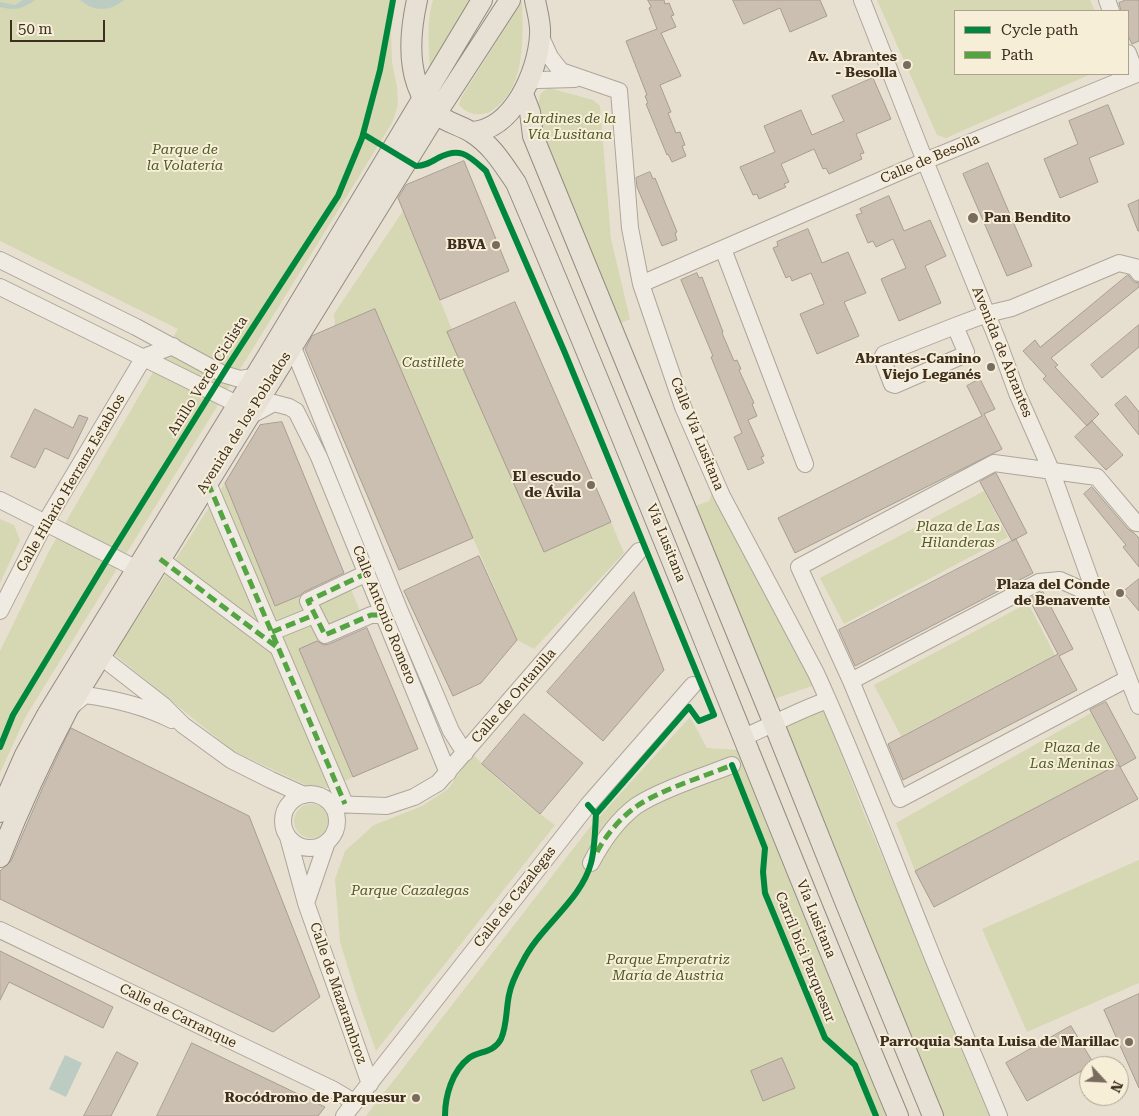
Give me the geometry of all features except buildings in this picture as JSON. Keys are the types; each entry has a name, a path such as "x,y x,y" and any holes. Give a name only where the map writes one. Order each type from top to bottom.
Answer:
{"main road":[{"name":"Vía Lusitana","path":"417,0 412,20 410,50 422,96 436,114 471,132 488,145 500,158 516,183 657,521 815,916 898,1116"},
{"name":"Avenida de los Poblados","path":"0,812 29,747 160,559 208,483 242,410 253,378 422,96 482,0"},
{"name":"Avenida de los Poblados","path":"0,857 19,806 41,759 68,709 94,652 137,569 242,410 260,398 436,114 510,0"},
{"path":"471,132 488,129 500,121 525,88 535,65 540,35 535,0"},
{"path":"525,88 533,136 933,1116"}],"street":[{"name":"Avenida de Abrantes","path":"862,0 1017,393 1051,470 1096,596 1139,706"},
{"name":"Calle Vía Lusitana","path":"540,35 550,56 561,71 618,92 630,228 641,284 683,407 722,496 812,665 828,700"},
{"path":"1129,55 1138,73"},
{"name":"Calle de Besolla","path":"641,284 925,161 1138,73"},
{"name":"Calle Vía Lusitana","path":"525,88 549,79 584,80"},
{"path":"723,249 805,464"},
{"path":"0,260 230,377 240,379 253,378"},
{"path":"955,326 966,352 964,355 895,385 892,384 882,358 884,354 955,326 987,314 1012,308 1119,263 1135,267 1139,273"},
{"path":"0,287 144,357 242,410 274,404 296,410 315,402"},
{"name":"Calle Antonio Romero","path":"292,345 451,731 465,753"},
{"path":"144,357 172,346"},
{"name":"Calle Hilario Herranz Establos","path":"0,611 45,523 144,357"},
{"name":"Calle Antonio Romero","path":"296,410 319,457 448,773"},
{"path":"1127,678 900,799 851,681 799,567 994,463 1097,477 1136,523 1139,523"},
{"path":"208,483 272,632 338,804 337,819 306,903"},
{"path":"0,500 137,569"},
{"name":"Calle de Ontanilla","path":"338,804 387,806 414,798 438,783 638,551"},
{"path":"160,559 278,648"},
{"path":"367,573 308,601 325,635 371,615 383,615"},
{"path":"851,681 1039,582 1060,580 1096,596"},
{"path":"272,632 314,616"},
{"path":"94,652 163,705 183,725 231,760 304,795 319,796 338,804"},
{"name":"Calle de Cazalegas","path":"344,1116 588,805 693,685"},
{"path":"68,709 86,695 113,699 156,712 183,725"},
{"path":"744,737 774,724 791,714 828,700 999,1116"},
{"path":"591,863 610,832 636,806 732,765"},
{"path":"270,780 284,815 285,831 295,844 302,847 311,848 330,838 348,820 368,806"},
{"path":"284,815 291,802 304,795"},
{"name":"Calle de Mazarambroz","path":"288,837 306,903 370,1084"},
{"name":"Calle de Carranque","path":"0,930 332,1089 354,1102"}],"green space":[{"name":"Parque de la Volatería","path":"0,0 396,0 391,32 392,62 398,105 392,123 26,716 0,773 0,651 49,551 178,329 0,241"},
{"path":"433,0 473,0 430,70 429,26"},
{"path":"877,0 1090,0 1095,10 954,10 954,75 1089,75 946,138 937,135"},
{"path":"522,1 521,56 514,83 508,95 492,111 472,114 459,105 461,98"},
{"name":"Jardines de la Vía Lusitana","path":"549,88 593,100 600,106 611,239 630,319 616,326 548,159 537,109 540,95"},
{"name":"Castillete","path":"403,211 544,552 611,522 624,553 534,649 517,640 375,310 335,327 334,314"},
{"path":"225,483 275,606 346,577 364,621 299,649 353,777 330,788 308,786 233,751 114,654"},
{"path":"713,489 815,685 771,700 693,507 709,501"},
{"name":"Plaza de Las Hilanderas","path":"984,491 1008,537 844,624 820,578"},
{"path":"0,519 14,525 20,540 0,583"},
{"path":"1028,603 1055,655 901,736 874,685"},
{"path":"821,702 865,816 992,1116 940,1116 780,721"},
{"name":"Plaza de Las Meninas","path":"1091,713 1118,764 915,871 896,823"},
{"name":"Parque Emperatriz María de Austria","path":"690,717 707,748 739,750 887,1116 366,1116 590,827"},
{"name":"Parque Cazalegas","path":"473,754 491,773 555,825 376,1051 340,942 335,879 345,851 374,825 422,806 448,789"},
{"path":"311,804 323,809 328,821 323,833 311,838 299,833 294,821 299,809"},
{"path":"1139,860 1139,983 1027,1032 982,929"}],"shaded area":[{"path":"23,0 35,0 19,8 0,7 0,2 15,5"},
{"path":"80,0 124,0 113,7 102,9 91,7"},
{"path":"65,1055 82,1063 66,1097 49,1089"}],"marked path":[{"path":"208,483 345,804"},
{"path":"160,559 278,648"},
{"path":"367,573 308,601 325,635 371,615 383,615"},
{"path":"272,632 314,615"},
{"path":"597,852 614,827 637,806 670,789 732,765"}],"cycle path":[{"name":"Anillo Verde Ciclista","path":"0,747 13,715 105,563 231,361 338,196 362,138 380,70 393,0"},
{"path":"363,134 416,166 428,164 446,154 459,153 469,157 486,171 565,353 714,715 699,721 689,707 596,814"},
{"name":"Carril bici Parquesur","path":"732,765 765,848 763,872 765,893 825,1038 855,1065 876,1116"},
{"path":"445,1116 448,1092 458,1070 469,1058 498,1044 504,1029 508,1000 514,978 529,950 569,902 586,877 591,863 595,839 596,814 588,805"}],"place":[{"name":"Av. Abrantes - Besolla","path":"907,65"},
{"name":"Pan Bendito","path":"973,218"},
{"name":"BBVA","path":"496,245"},
{"name":"Abrantes-Camino Viejo Leganés","path":"991,367"},
{"name":"El escudo de Ávila","path":"591,485"},
{"name":"Plaza del Conde de Benavente","path":"1120,593"},
{"name":"Parroquia Santa Luisa de Marillac","path":"1129,1042"},
{"name":"Rocódromo de Parquesur","path":"416,1098"}]}
